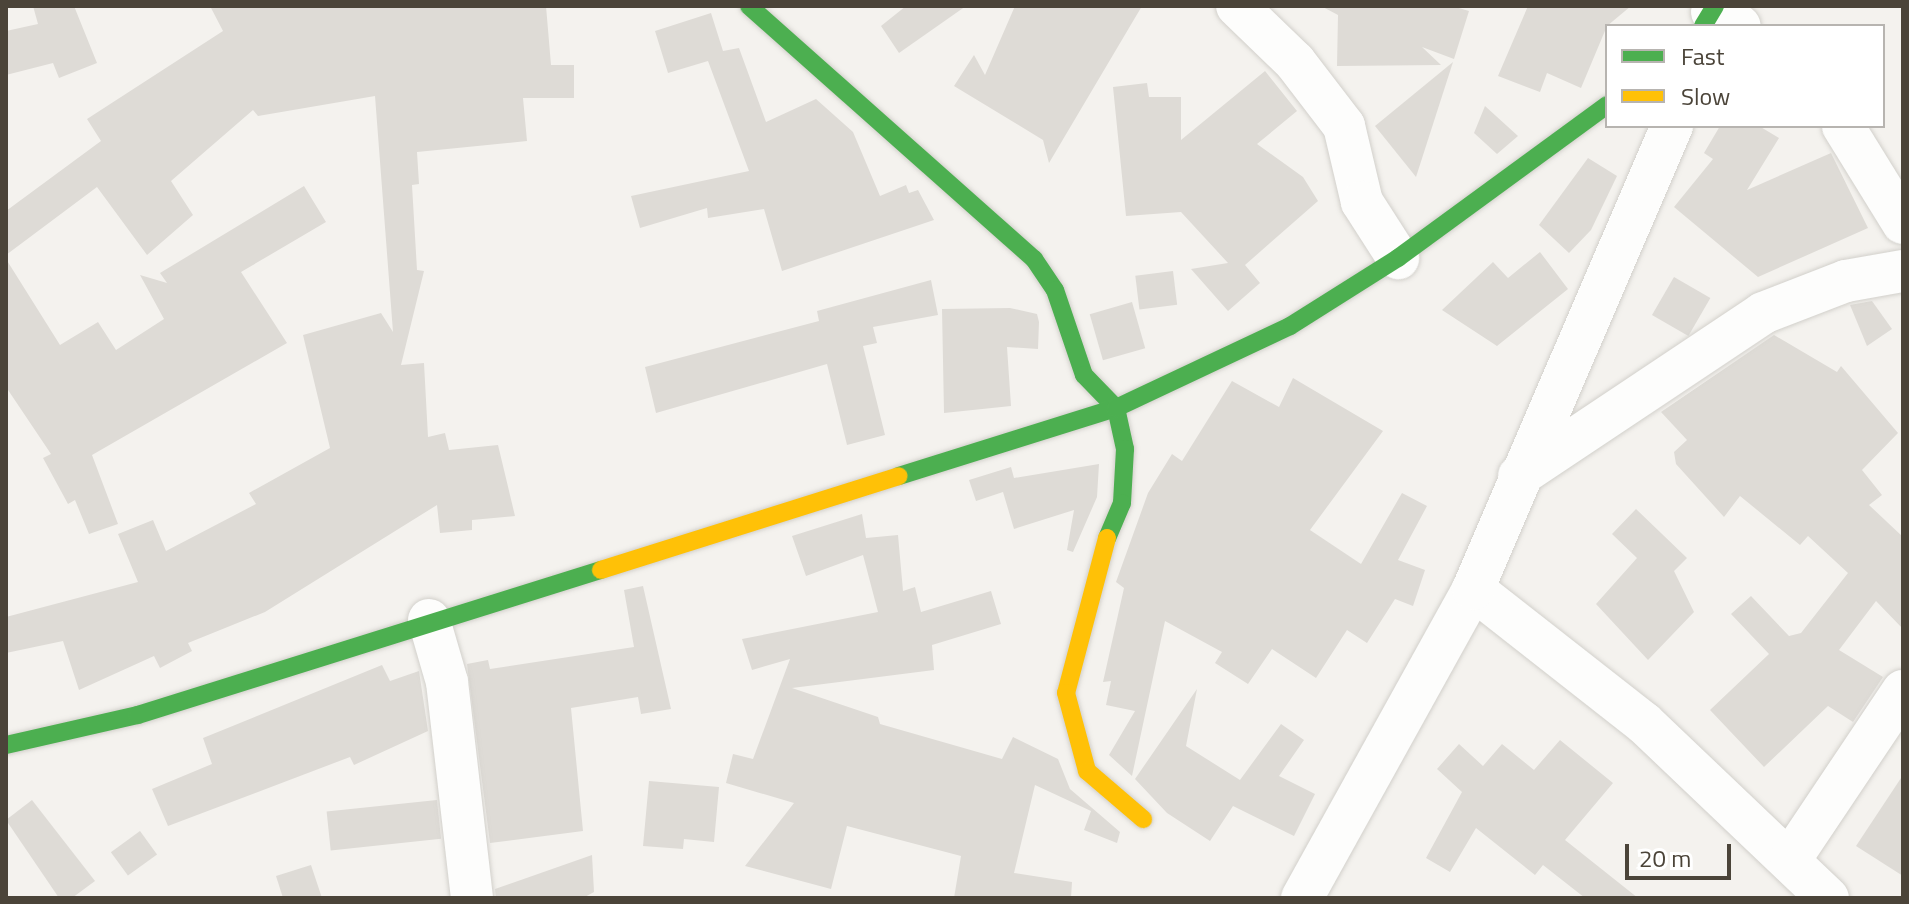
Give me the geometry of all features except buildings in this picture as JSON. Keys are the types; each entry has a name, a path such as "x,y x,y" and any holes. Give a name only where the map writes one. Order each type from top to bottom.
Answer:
{"street":[{"path":"749,6 1034,259 1055,290 1084,375 1116,408 1125,449 1122,503 1093,569 1066,693 1087,771 1143,819"},
{"path":"1237,6 1295,62 1344,126 1362,202 1398,258"},
{"path":"6,745 138,715 429,620 1116,408 1290,326 1398,258 1605,106"},
{"path":"1302,898 1473,589 1671,128"},
{"path":"1844,128 1903,223"},
{"path":"1519,476 1763,313 1846,281 1903,271"},
{"path":"1473,589 1644,723 1791,858 1828,898"},
{"path":"429,620 447,682 472,898"},
{"path":"1791,858 1903,691"}],"traffic: fast":[{"path":"749,6 1034,259 1055,290 1084,375 1116,408 1125,449 1122,503 1107,538"},
{"path":"1704,24 1715,6"},
{"path":"899,476 1116,408 1290,326 1398,258 1605,106"},
{"path":"6,745 138,715 601,570"}],"traffic: slow":[{"path":"601,570 899,476"},
{"path":"1107,538 1066,693 1087,771 1143,819"}]}
